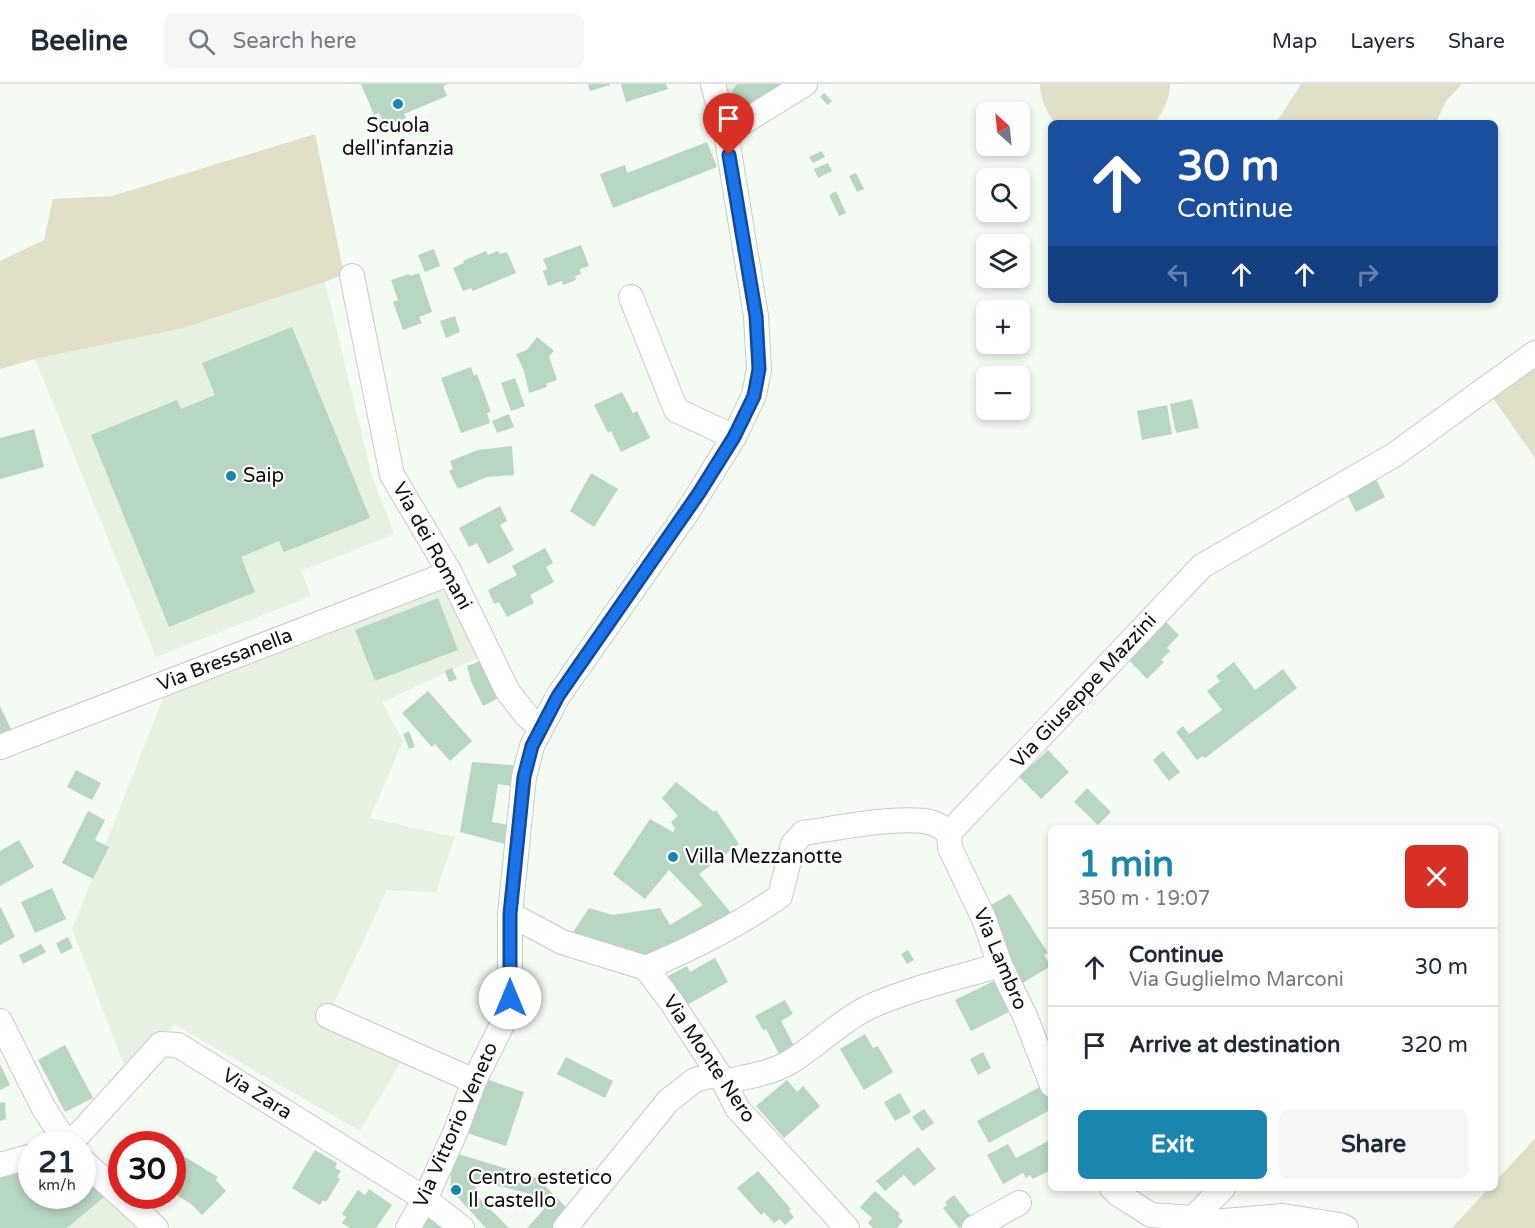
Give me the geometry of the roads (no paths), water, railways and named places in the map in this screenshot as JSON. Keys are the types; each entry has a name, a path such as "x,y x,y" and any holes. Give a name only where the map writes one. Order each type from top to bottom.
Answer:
{"street":[{"name":"Via Vittorio Veneto","path":"408,1228 425,1199 455,1133 474,1081 503,1023 510,998 510,914 524,777 532,746 558,696 688,511 734,437 754,396 759,369 756,316 726,134 713,84"},
{"path":"726,134 806,84"},
{"name":"Via dei Romani","path":"352,276 392,475 450,573 508,692 540,728"},
{"path":"631,297 676,410 734,437"},
{"name":"Via Giuseppe Mazzini","path":"949,833 1203,566 1394,455 1535,353"},
{"name":"Via Bressanella","path":"0,747 450,573"},
{"path":"510,914 562,942 646,968 757,912 780,896 793,844 803,833 900,821 926,821 940,826 949,833"},
{"name":"Via Lambro","path":"949,833 950,848 984,919 1000,965 1048,1075"},
{"path":"565,1228 668,1101 695,1080 760,1074 789,1063 867,1008 897,996 1000,965"},
{"name":"Via Monte Nero","path":"646,968 721,1078 737,1108 847,1228"},
{"path":"328,1016 474,1081"},
{"path":"0,1021 44,1107 60,1131"},
{"name":"Via Zara","path":"80,1131 161,1044 178,1045 425,1199 462,1228"},
{"path":"0,1165 18,1160"},
{"path":"96,1173 156,1228"},
{"path":"1115,1191 1151,1215 1193,1218 1212,1222 1283,1216 1340,1225 1346,1228"},
{"path":"1193,1218 1220,1191"},
{"path":"974,1228 1019,1203"}],"place":[{"name":"Scuola dell'infanzia","path":"398,104"},
{"name":"Saip","path":"231,476"},
{"name":"Villa Mezzanotte","path":"673,857"},
{"name":"Centro estetico Il castello","path":"456,1190"}]}
